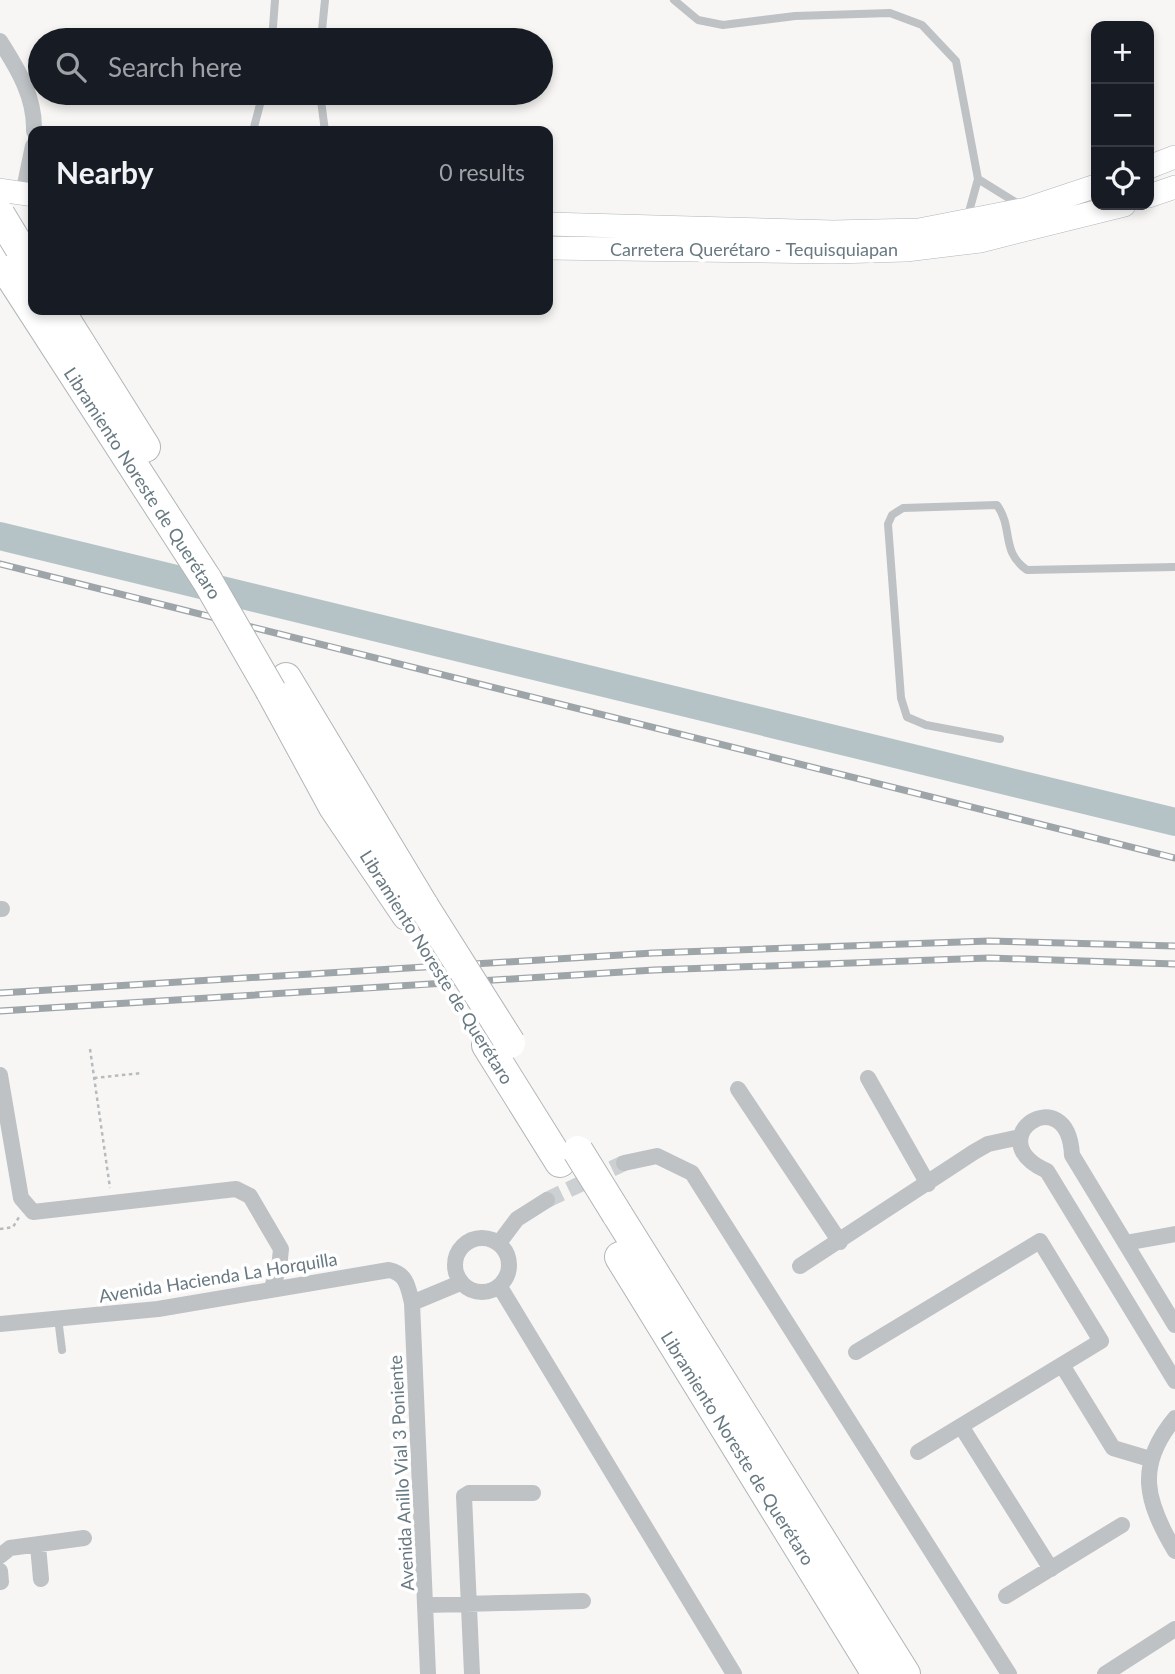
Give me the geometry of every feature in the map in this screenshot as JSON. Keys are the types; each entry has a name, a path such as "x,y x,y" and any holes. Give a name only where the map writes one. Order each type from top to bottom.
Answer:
{"highway":[{"name":"Libramiento Noreste de Querétaro","path":"0,215 28,268"},
{"name":"Libramiento Noreste de Querétaro","path":"57,315 216,576"},
{"name":"Libramiento Noreste de Querétaro","path":"62,315 415,911 607,1217 905,1674"},
{"name":"Libramiento Noreste de Querétaro","path":"607,1217 877,1674"}],"main road":[{"path":"1154,165 1175,157"},
{"path":"1154,194 1175,187"},
{"name":"Carretera Querétaro - Tequisquiapan","path":"553,224 833,232 919,230 1027,209 1091,188"},
{"path":"0,190 28,195"},
{"name":"Carretera Querétaro - Tequisquiapan","path":"553,248 833,252 906,250 980,241 1104,210"}],"street":[{"path":"0,41 22,76 28,96"},
{"path":"31,105 34,126"},
{"path":"0,1074 25,1205 33,1212 236,1189 250,1196 281,1249 279,1268 271,1290"},
{"path":"868,1078 928,1184"},
{"path":"738,1089 840,1242"},
{"path":"1175,1325 1072,1155 1067,1128 1059,1120 1047,1116 1035,1118 1025,1126 1020,1137 1020,1149 1026,1159 1047,1171 1175,1381"},
{"path":"800,1266 988,1144 1020,1137"},
{"path":"1047,1171 1072,1155"},
{"path":"624,1163 657,1156 691,1173 1009,1674"},
{"path":"499,1243 517,1219 547,1199"},
{"path":"1125,1243 1175,1234"},
{"path":"484,1238 499,1243 509,1257 510,1268 500,1287 480,1293 460,1283 454,1263 464,1244 484,1238"},
{"path":"856,1352 1040,1241 1101,1342 918,1452"},
{"name":"Avenida Hacienda La Horquilla","path":"0,1324 158,1309 390,1270 400,1272"},
{"name":"Avenida Anillo Vial 3 Poniente","path":"400,1272 407,1282 412,1303 428,1674"},
{"path":"412,1303 460,1283"},
{"path":"500,1287 734,1674"},
{"path":"1062,1365 1113,1448 1150,1459"},
{"path":"1175,1418 1150,1459 1150,1495 1153,1510 1175,1551"},
{"path":"961,1426 1051,1569"},
{"path":"472,1674 464,1496 469,1493 533,1493"},
{"path":"1006,1596 1122,1525"},
{"path":"0,1556 10,1548 84,1538"},
{"path":"38,1546 41,1578"},
{"path":"427,1605 583,1601"},
{"path":"1105,1674 1175,1629"}],"lane":[{"path":"272,28 275,0"},
{"path":"322,28 325,0"},
{"path":"674,0 698,20 723,25 795,16 890,13 922,25 956,61 978,178 966,223"},
{"path":"254,126 260,105"},
{"path":"322,105 324,126"},
{"path":"978,178 1027,209"},
{"path":"1000,739 926,725 907,718 901,698 888,524 892,515 903,508 997,505 1006,518 1009,550 1015,562 1027,570 1175,567"},
{"path":"58,1318 62,1350"}],"path":[{"path":"90,1049 112,1202"},
{"path":"94,1078 142,1073"},
{"path":"0,1229 13,1227 25,1205"}],"waterway":[{"path":"0,536 1175,822"}],"tunnel":[{"path":"547,1200 624,1163"}],"railway":[{"path":"0,564 1175,858"},
{"path":"0,993 653,953 989,941 1175,946"},
{"path":"0,1011 654,970 989,958 1175,964"}]}
